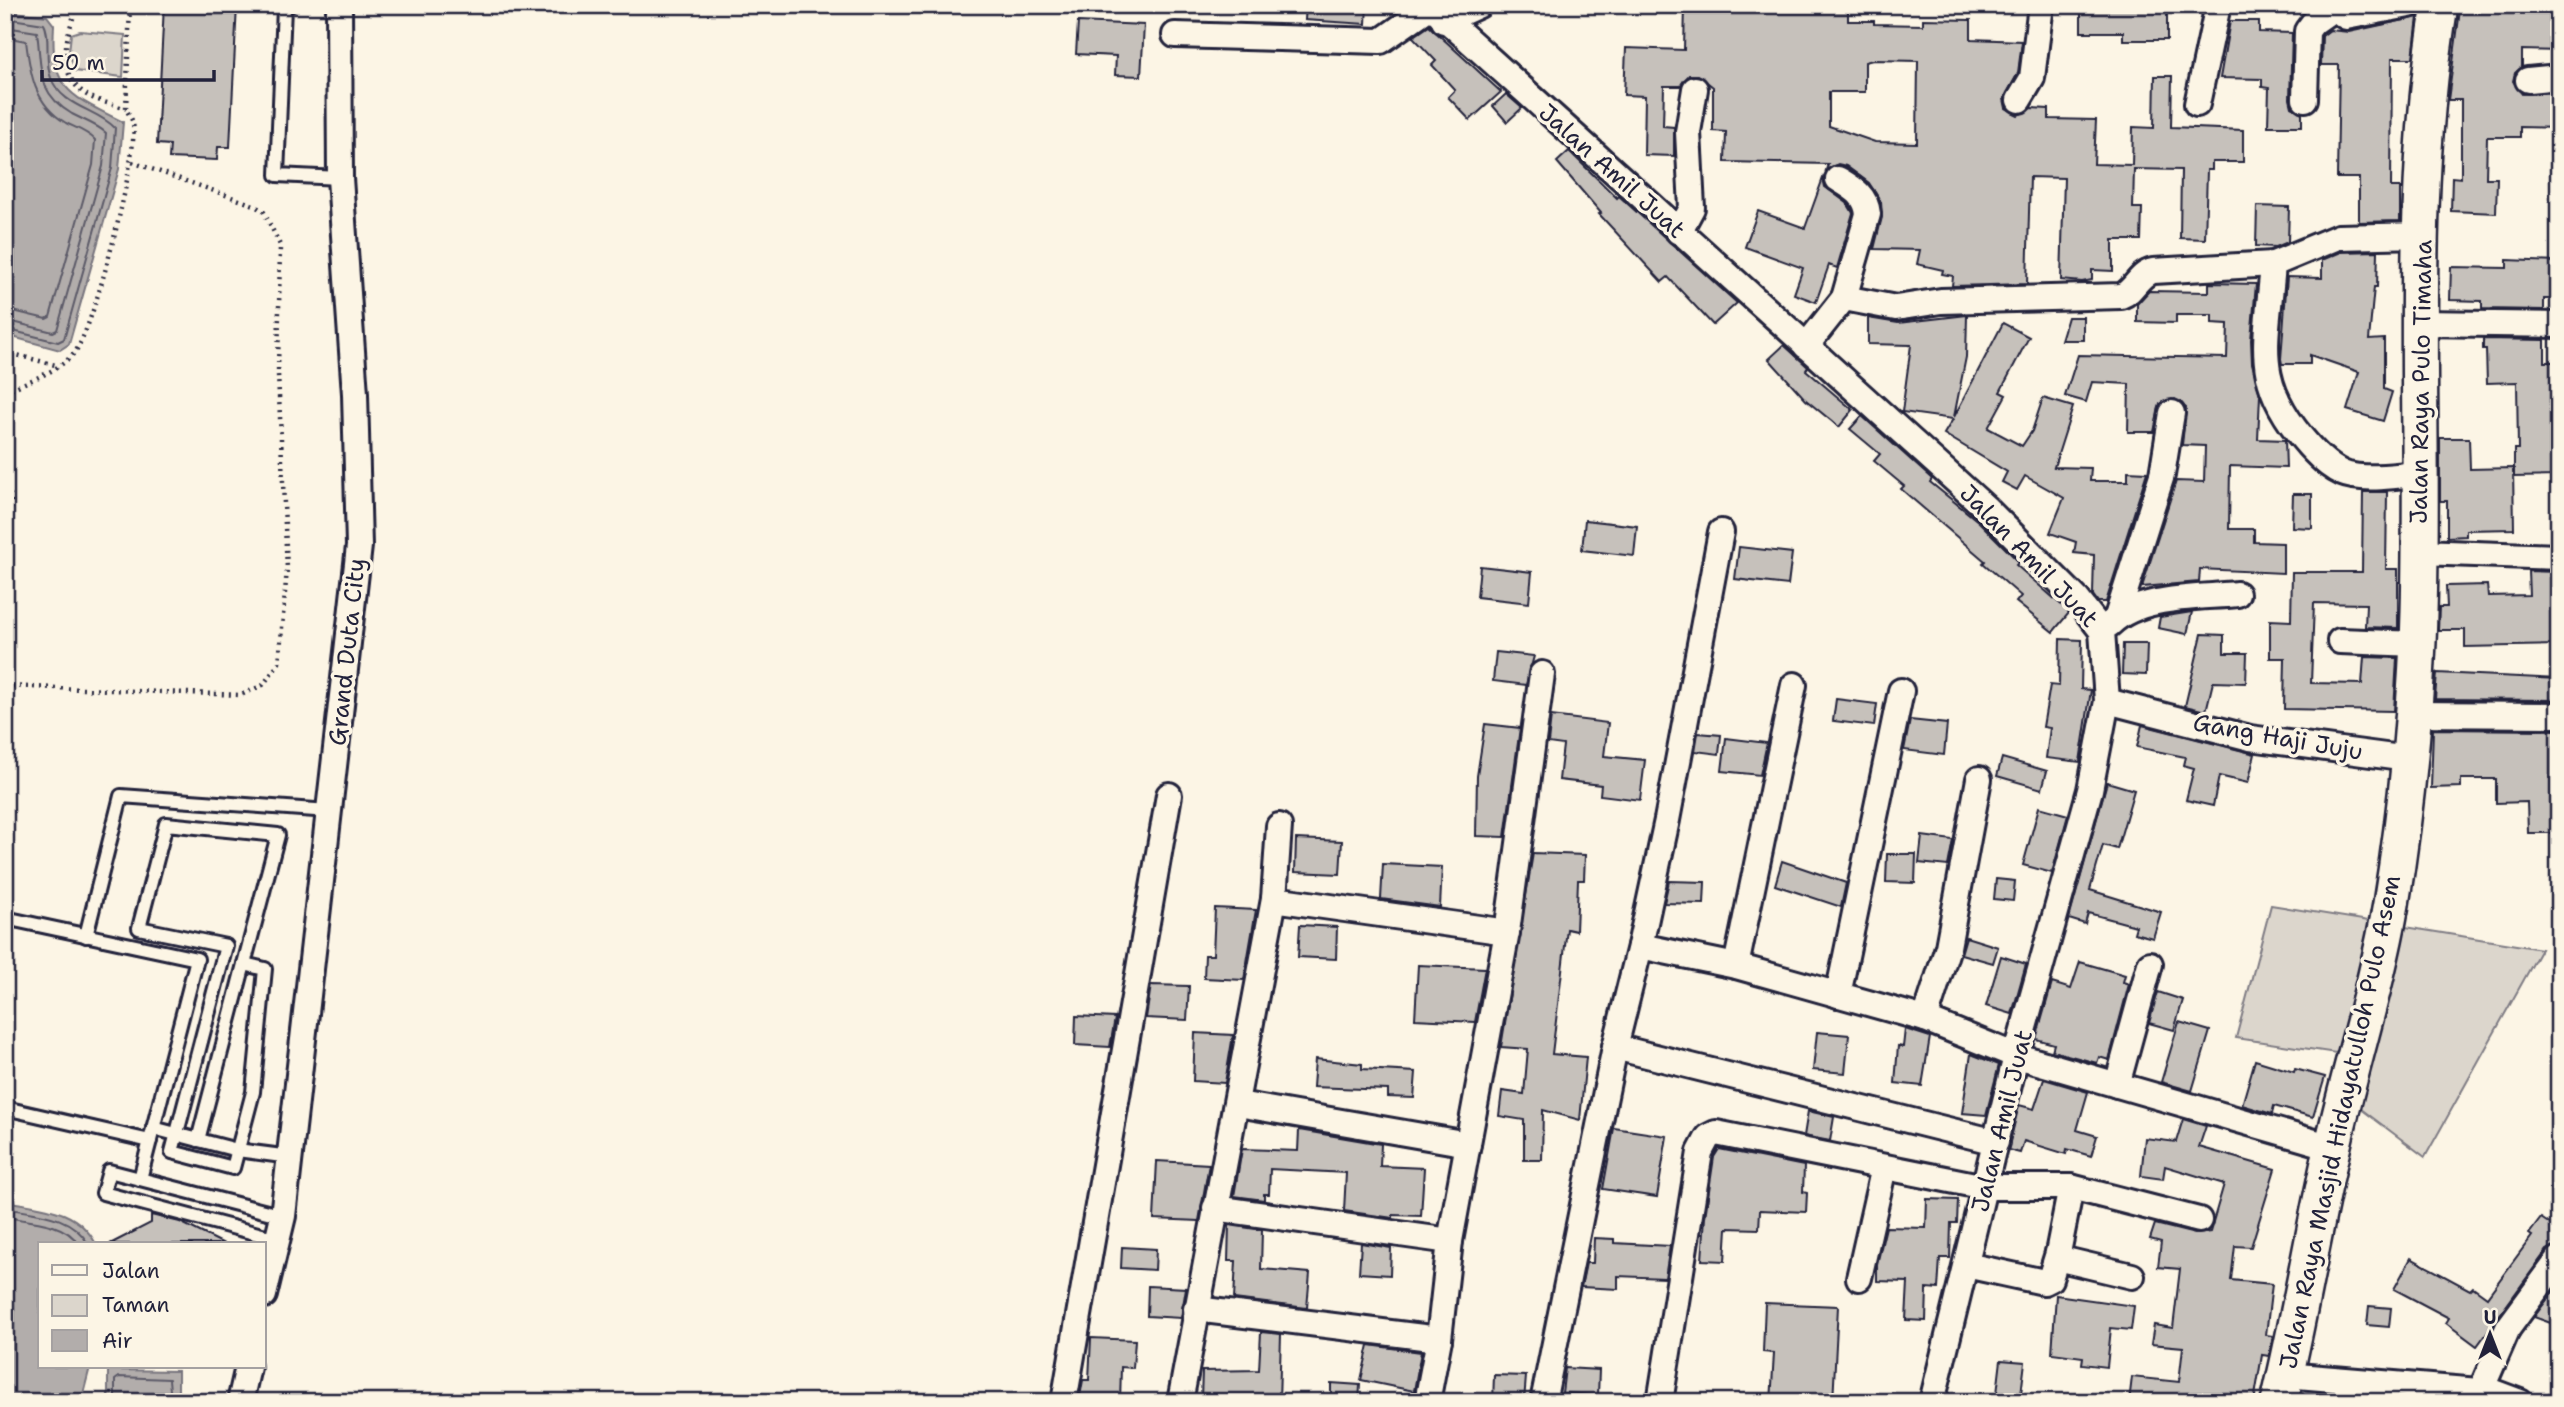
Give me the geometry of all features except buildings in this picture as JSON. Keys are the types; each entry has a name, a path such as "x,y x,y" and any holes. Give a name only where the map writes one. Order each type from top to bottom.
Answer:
{"street":[{"name":"Grand Duta City","path":"266,1286 280,1227 290,1157 359,546 355,394 340,178 338,5"},
{"path":"1175,35 1381,41 1435,11 1479,5"},
{"path":"2019,100 2032,78 2041,5"},
{"path":"2197,104 2218,5"},
{"path":"2305,99 2307,32 2313,23 2332,7 2341,16 2351,18 2409,5"},
{"name":"Jalan Raya Pulo Timaha","path":"2408,759 2417,644 2420,552 2418,323 2429,72 2440,5"},
{"name":"Jalan Amil Juat","path":"1435,11 1987,509 2077,599 2110,624 2107,701 2090,790 2013,1055 1980,1186 1966,1265 1932,1402"},
{"path":"2528,80 2559,78"},
{"path":"1679,232 1692,208 1688,132 1695,89"},
{"path":"1806,346 1844,298 1868,214 1867,203 1857,191 1838,179"},
{"path":"1844,298 1896,308 1941,301 2121,296 2129,292 2143,274 2153,271 2273,264 2338,237 2422,235"},
{"path":"2273,264 2266,363 2270,387 2282,412 2316,454 2353,477 2419,474"},
{"path":"2418,323 2559,325"},
{"path":"2110,624 2162,475 2172,413"},
{"path":"1543,1402 1615,1047 1640,946 1721,531"},
{"path":"2420,552 2559,558"},
{"path":"2110,624 2156,604 2237,594"},
{"path":"2340,641 2417,644"},
{"path":"1427,1402 1450,1241 1507,932 1542,674"},
{"path":"1736,966 1794,685"},
{"path":"1838,995 1901,691"},
{"name":"Gang Haji Juju","path":"2107,701 2250,738 2408,759"},
{"path":"2412,714 2559,715"},
{"name":"Jalan Raya Masjid Hidayatulloh Pulo Asem","path":"2282,1388 2332,1147 2390,909 2408,759"},
{"path":"1925,1019 1948,947 1979,779"},
{"path":"1064,1402 1169,795"},
{"path":"1180,1402 1215,1208 1238,1104 1274,900 1279,826"},
{"path":"1274,900 1507,932"},
{"path":"1640,946 1736,966 1925,1019 2013,1055 2332,1147"},
{"path":"2117,1085 2150,964"},
{"path":"1615,1047 1991,1141"},
{"path":"1238,1104 1468,1144"},
{"path":"1660,1402 1700,1152 1708,1137 1722,1133 1980,1186 2071,1186 2199,1220"},
{"path":"1859,1278 1884,1167"},
{"path":"1966,1265 2044,1282 2050,1279 2071,1186"},
{"path":"1215,1208 1450,1241"},
{"path":"2058,1253 2061,1259 2069,1262 2132,1276"},
{"path":"2491,1392 2485,1383 2508,1328 2559,1259"},
{"path":"1196,1309 1438,1339"},
{"path":"240,1402 248,1368"},
{"path":"2282,1388 2491,1392 2520,1402"}],"lane":[{"path":"290,5 284,7 276,175 340,178"},
{"path":"86,936 121,796 329,811"},
{"path":"198,1140 244,964 278,835 166,824 139,928 226,946 172,1152 233,1168 253,1092 265,969 244,964"},
{"path":"5,918 197,960 140,1179"},
{"path":"5,1108 150,1141"},
{"path":"153,1128 237,1150 290,1157"},
{"path":"108,1171 140,1179 280,1227 103,1193 108,1171"}],"path":[{"path":"78,5 67,32 64,54 69,75 84,93 126,109"},
{"path":"5,392 59,366 75,352 87,329 117,230 130,161 133,123 126,109 130,5"},
{"path":"5,686 241,695 263,685 279,663 287,569 278,374 280,245 264,212 254,205 130,161"},
{"path":"5,352 59,366"},
{"path":"5,473 12,503 5,547"}],"green space":[{"path":"80,31 125,35 123,77 75,71 69,52 71,34"},
{"path":"2271,905 2541,949 2425,1157 2349,1100 2363,1057 2236,1038"}],"water":[{"path":"5,11 47,16 54,25 55,64 67,88 89,105 123,122 119,169 69,344 60,350 5,335"},
{"path":"5,1201 45,1208 69,1216 88,1232 95,1242 38,1242 38,1368 90,1368 81,1402 5,1402"},
{"path":"108,1370 178,1371 178,1402 108,1402"}]}
